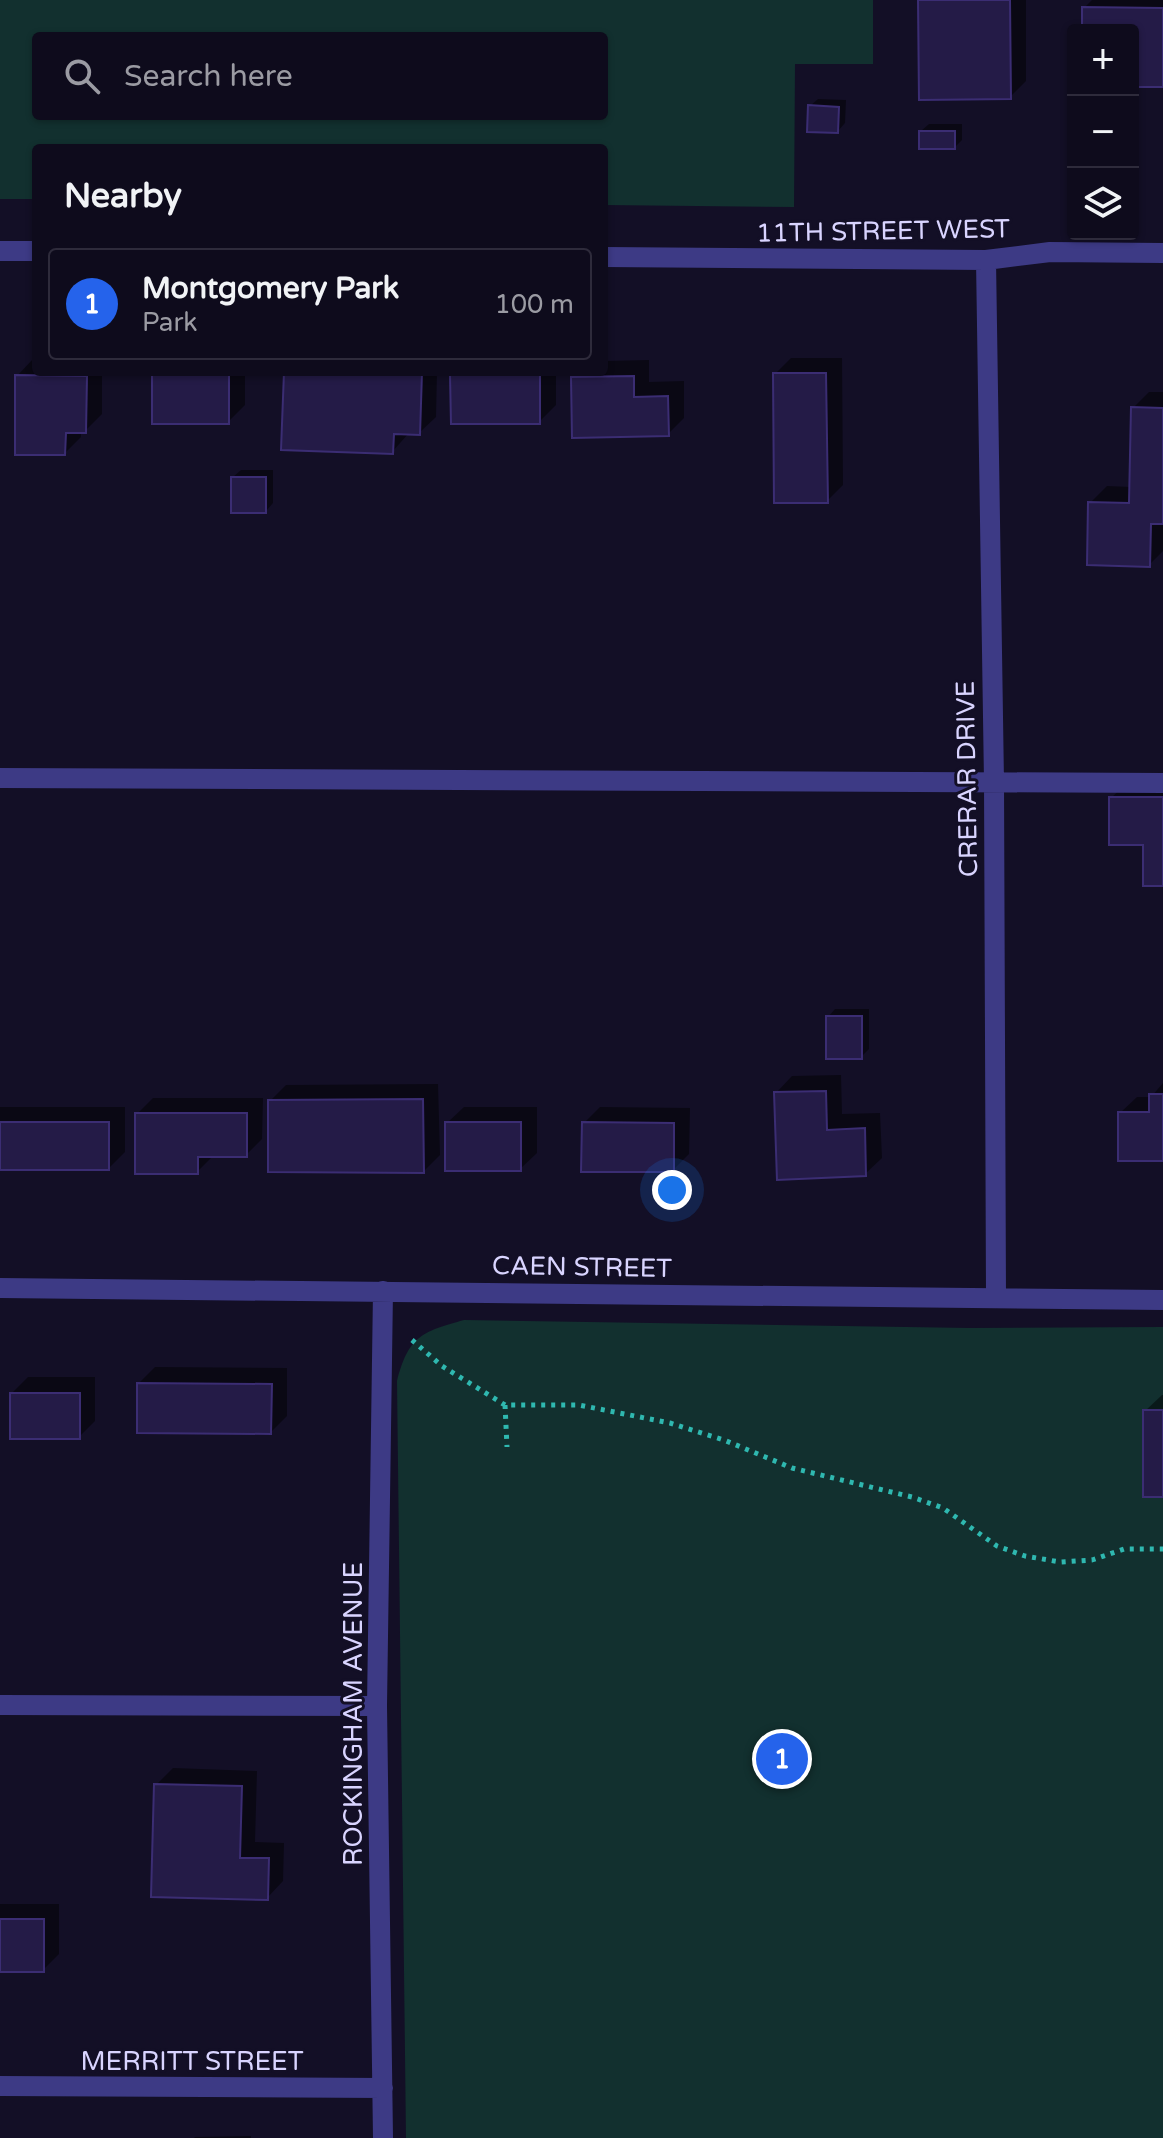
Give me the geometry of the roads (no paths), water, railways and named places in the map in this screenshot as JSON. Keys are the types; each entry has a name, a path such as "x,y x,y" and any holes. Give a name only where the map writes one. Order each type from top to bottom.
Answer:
{"street":[{"path":"0,251 32,251"},
{"name":"11TH STREET WEST","path":"608,257 986,260 1050,252 1163,253"},
{"name":"CRERAR DRIVE","path":"986,260 994,782 996,1298"},
{"path":"0,778 1163,783"},
{"name":"CAEN STREET","path":"0,1288 1163,1300"},
{"name":"ROCKINGHAM AVENUE","path":"383,1291 377,1706 383,2138"},
{"path":"0,1705 377,1706"},
{"name":"MERRITT STREET","path":"0,2086 383,2088"}],"place":[{"name":"Montgomery Park","path":"782,1759"}]}
